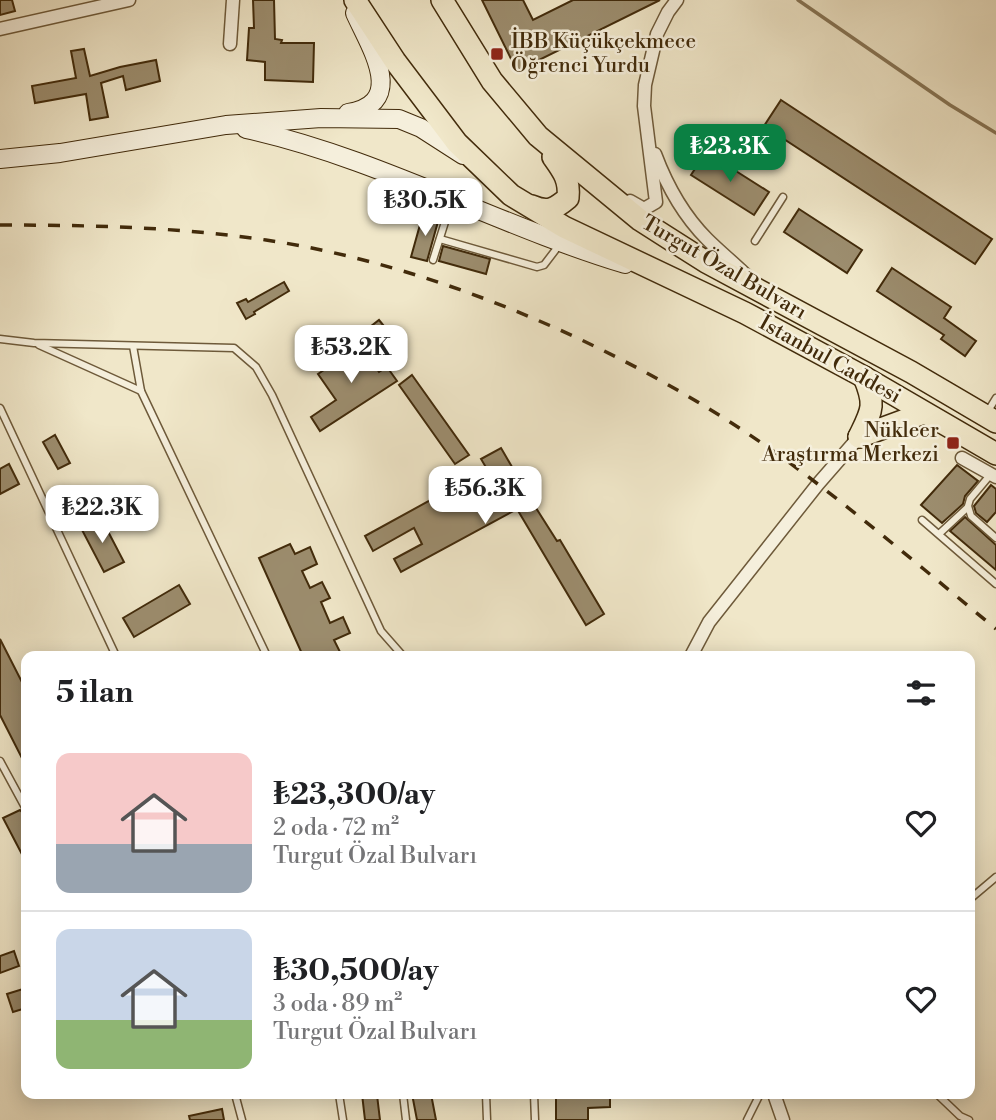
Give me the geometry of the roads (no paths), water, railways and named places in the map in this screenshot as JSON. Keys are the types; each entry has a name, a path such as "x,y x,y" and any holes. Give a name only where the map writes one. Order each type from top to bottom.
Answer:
{"main road":[{"name":"Turgut Özal Bulvarı","path":"355,0 395,61 457,143 511,195 564,227 660,273"},
{"name":"Turgut Özal Bulvarı","path":"442,0 492,81 538,136 640,220 673,243 911,372 992,412"},
{"path":"511,195 548,211 568,198 570,186 566,176 538,136"},
{"name":"İstanbul Caddesi","path":"660,273 745,313 864,377 924,413 994,468"},
{"path":"859,438 873,409 873,397 864,377"},
{"path":"859,438 924,413"}],"street":[{"path":"0,29 129,0"},
{"path":"230,44 233,0"},
{"path":"321,118 363,110 373,103 382,89 382,77 350,0"},
{"path":"583,174 615,190 636,206 644,209 656,202 644,106 645,85 662,23 677,0"},
{"path":"0,159 60,153 226,125 321,118 399,119 421,128 482,167"},
{"path":"226,125 283,137 401,176 561,243 660,273"},
{"path":"648,135 669,187 685,213 706,239 760,290"},
{"path":"694,651 709,622 818,484 859,438"},
{"path":"962,458 994,468"},
{"path":"776,1099 783,1120"}],"lane":[{"path":"755,241 783,197"},
{"path":"433,260 445,222"},
{"path":"440,239 537,267 544,265 561,243"},
{"path":"0,339 34,343 234,348 256,367 272,396 381,631 399,651"},
{"path":"34,343 141,391"},
{"path":"134,346 141,391 265,651"},
{"path":"0,408 114,651"},
{"path":"994,468 970,499 968,507 971,516 996,538"},
{"path":"939,534 968,507"},
{"path":"922,520 996,584"},
{"path":"0,761 21,800"},
{"path":"975,894 996,877"},
{"path":"236,1099 242,1120"},
{"path":"340,1099 342,1120"},
{"path":"404,1099 406,1120"},
{"path":"486,1099 487,1120"},
{"path":"534,1099 535,1120"},
{"path":"747,1120 758,1099"},
{"path":"942,1099 960,1116 969,1120"}],"waterway":[{"path":"798,0 950,105 996,133"}],"railway":[{"path":"0,225 133,228 266,240 336,253 406,272 548,324 682,393 744,431 827,491 996,629"}],"place":[{"name":"İBB Küçükçekmece Öğrenci Yurdu","path":"497,54"},
{"name":"Nükleer Araştırma Merkezi","path":"953,443"}]}
